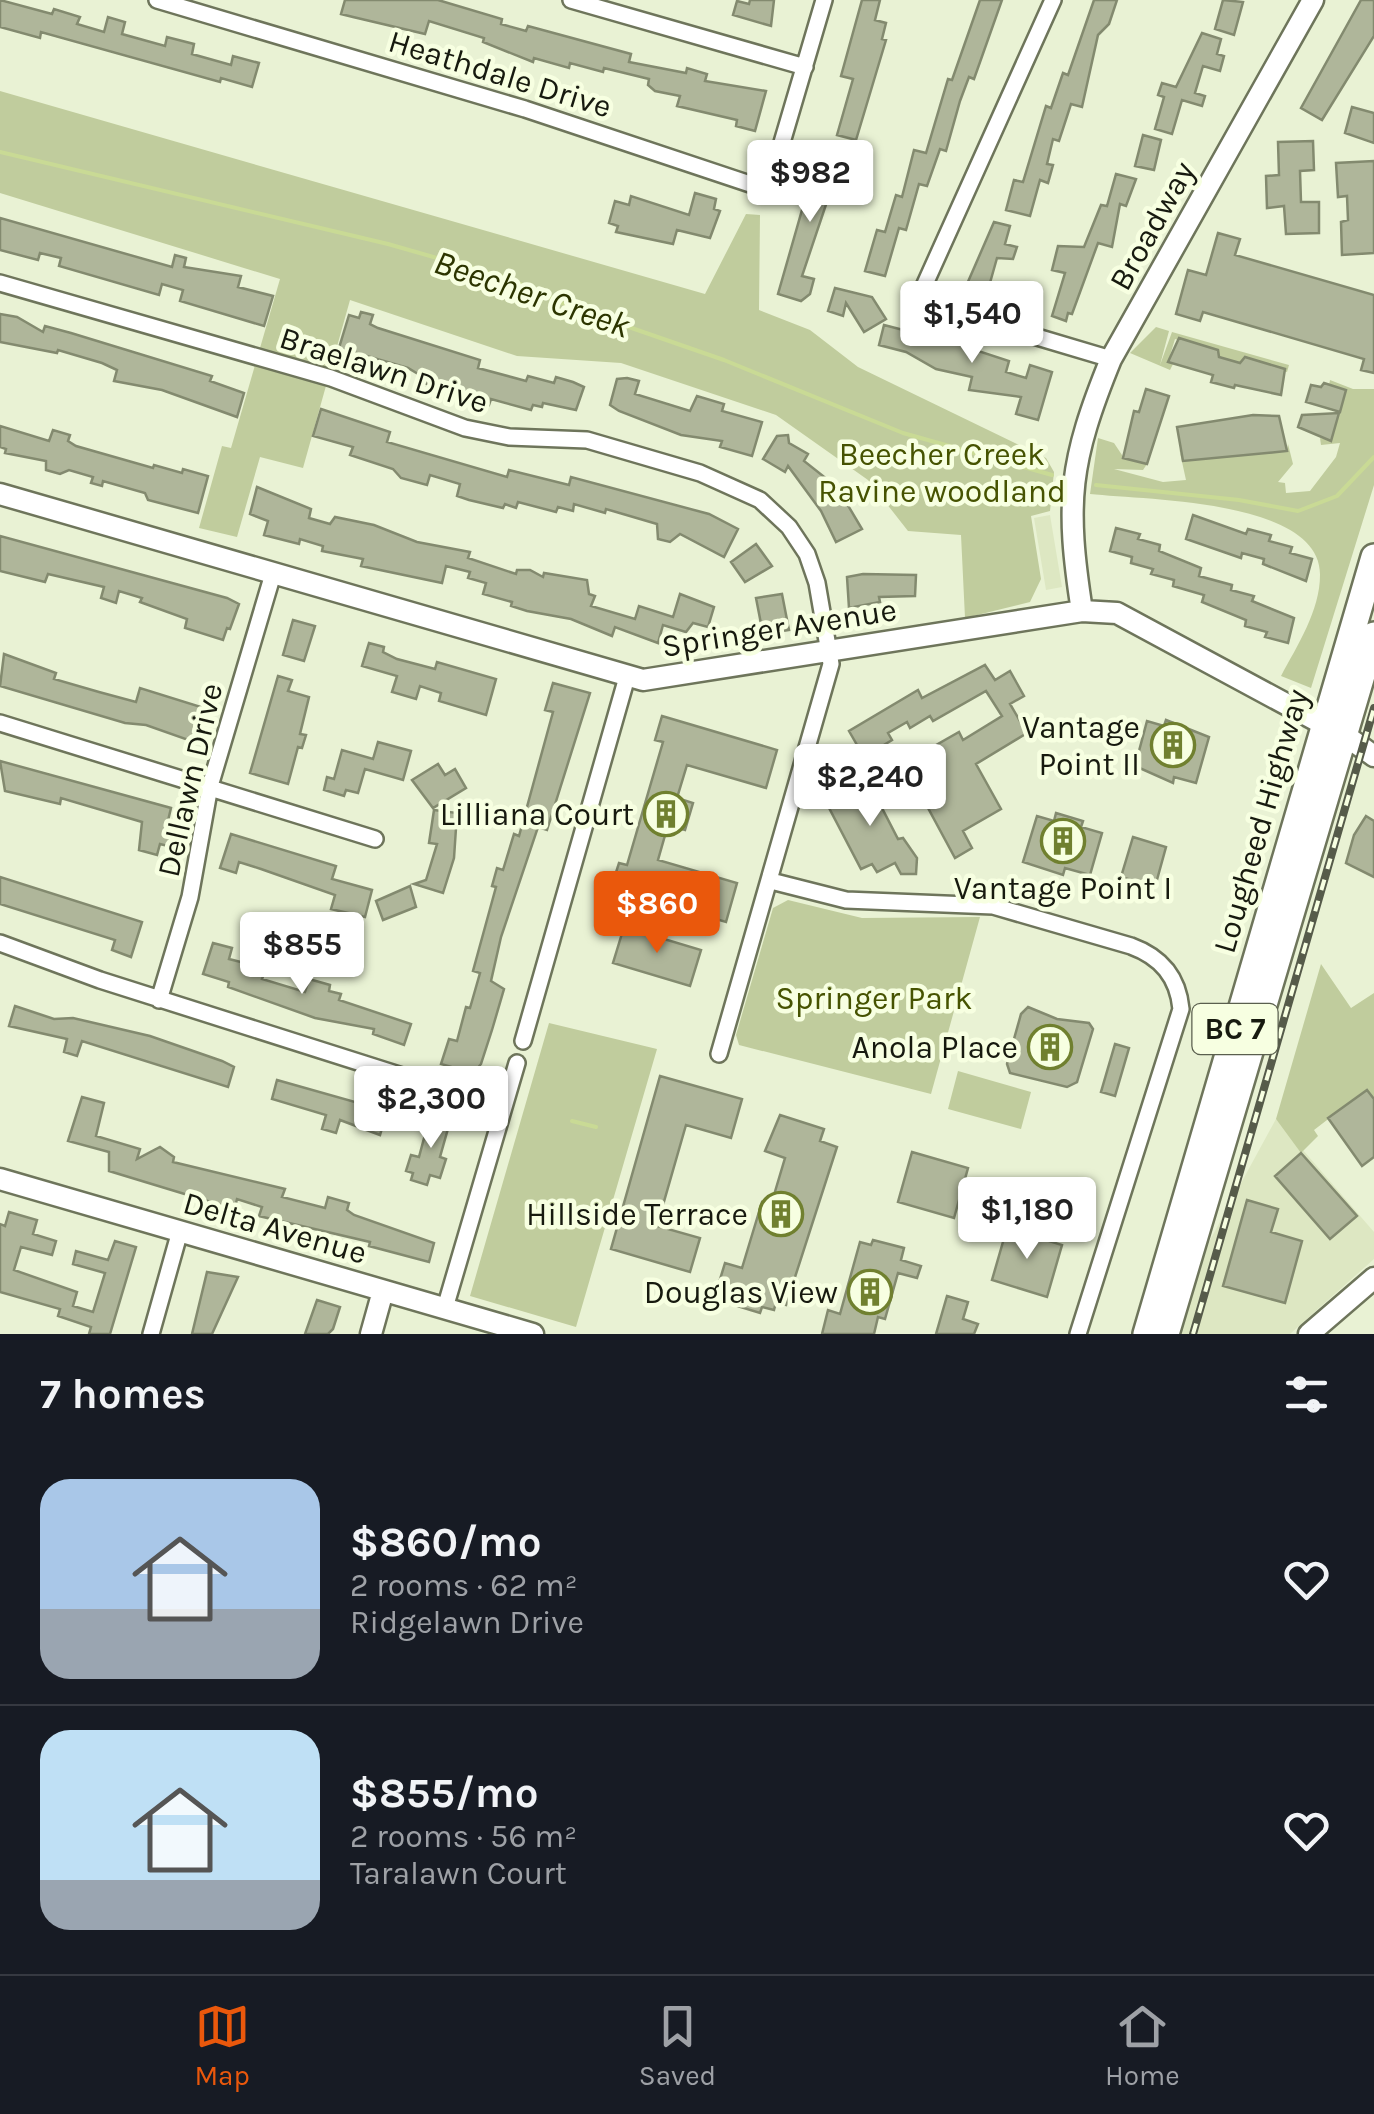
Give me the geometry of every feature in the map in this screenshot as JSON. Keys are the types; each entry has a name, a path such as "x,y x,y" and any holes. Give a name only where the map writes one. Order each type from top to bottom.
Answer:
{"main road":[{"name":"Lougheed Highway","path":"1166,1334 1335,730 1374,557"},
{"name":"Lougheed Highway","path":"1146,1334 1335,730 1374,636"}],"street":[{"name":"Heathdale Drive","path":"157,0 525,109 768,190 805,67"},
{"path":"572,0 805,67 824,0"},
{"path":"1053,0 921,299 1111,359"},
{"name":"Broadway","path":"1082,611 1070,539 1070,497 1086,427 1111,359 1314,0"},
{"name":"Braelawn Drive","path":"0,283 331,378 465,428 509,437 587,440 730,484 760,500 789,527 806,554 830,650"},
{"name":"Springer Avenue","path":"0,494 627,677 658,679 1082,611 1117,613 1141,622 1335,730 1374,756"},
{"name":"Dellawn Drive","path":"160,1000 190,897 210,786 273,574"},
{"path":"720,1054 830,670 830,650"},
{"path":"523,1041 627,677"},
{"path":"0,723 376,839"},
{"path":"770,881 846,900 993,906 1132,946 1152,954 1167,969 1179,990 1181,1009 1078,1334"},
{"path":"0,943 160,1000 503,1108"},
{"path":"444,1308 516,1064"},
{"name":"Delta Avenue","path":"0,1179 533,1334"},
{"path":"150,1334 180,1232"},
{"path":"1309,1334 1374,1278"},
{"path":"370,1334 383,1292"}],"shaded area":[{"path":"1050,515 1062,587 1046,590 1034,518"},
{"path":"1276,1119 1374,1232 1374,1259 1290,1334 1180,1334 1209,1242"}],"green space":[{"name":"Beecher Creek Ravine woodland","path":"0,91 705,294 746,214 760,215 759,310 810,330 858,367 1046,458 1054,472 1050,511 1031,516 1041,579 1030,602 965,618 961,535 908,531 868,480 776,415 621,363 517,356 350,300 303,468 260,457 237,537 199,528 222,446 231,448 280,279 0,193"},
{"path":"1156,327 1169,331 1160,365 1172,332 1289,365 1287,372 1241,361 1239,365 1218,358 1219,352 1175,339 1168,362 1173,364 1170,370 1130,353"},
{"path":"1330,380 1353,389 1374,389 1374,485 1311,688 1281,676 1306,628 1316,602 1320,575 1313,550 1292,531 1226,508 1090,494 1098,438 1114,443 1124,458 1147,464 1143,470 1114,469 1163,482 1186,480 1179,448 1183,461 1287,451 1288,444 1293,464 1278,482 1285,483 1286,493 1310,491 1336,457 1340,443 1321,445 1320,438 1331,440 1346,390 1329,385"},
{"name":"Springer Park","path":"788,900 862,918 980,917 931,1094 739,1045 736,1035 773,908"},
{"path":"1321,964 1351,1008 1374,993 1374,1099 1366,1090 1314,1130 1318,1136 1301,1153 1276,1119"},
{"path":"549,1023 657,1049 576,1327 470,1296"},
{"path":"958,1071 1031,1092 1021,1129 948,1109"}],"building":[{"path":"0,0 80,17 77,24 104,32 108,17 125,22 122,34 165,46 167,37 194,44 192,54 231,65 233,56 259,63 252,87 221,78 220,82 41,32 40,38 0,27"},
{"path":"345,0 438,0 502,19 501,24 526,31 528,26 631,54 629,62 686,73 687,68 707,74 705,81 766,91 755,131 736,126 737,120 677,106 680,96 655,91 648,85 649,79 570,63 569,68 534,58 533,62 483,42 484,38 429,21 425,34 341,14"},
{"path":"750,0 774,0 771,26 733,15 737,1 749,4"},
{"path":"862,0 880,0 875,20 886,23 882,39 886,40 856,140 837,135 853,79 841,76"},
{"path":"980,0 1002,0 974,79 969,77 960,101 946,151 940,149 927,186 919,184 906,230 899,228 885,276 865,271 877,230 885,232 896,195 902,197 914,150 926,153 948,79 952,80"},
{"path":"1094,0 1117,0 1109,24 1098,35 1082,107 1071,104 1059,141 1053,139 1047,164 1053,165 1048,183 1040,180 1030,216 1006,210 1014,180 1023,182 1046,106 1051,108 1063,73 1068,75"},
{"path":"1223,0 1243,2 1234,35 1215,29"},
{"path":"1361,0 1374,0 1374,36 1322,120 1301,108"},
{"path":"1202,33 1221,39 1217,54 1224,56 1220,71 1203,66 1195,93 1205,96 1202,106 1182,100 1172,134 1155,129 1164,97 1158,95 1162,83 1176,87"},
{"path":"1352,107 1374,113 1374,143 1345,133"},
{"path":"1143,135 1161,140 1154,170 1135,166"},
{"path":"1313,141 1314,170 1300,171 1301,202 1319,202 1319,233 1286,234 1284,206 1267,208 1266,176 1279,175 1278,142"},
{"path":"820,147 843,154 802,276 814,279 810,294 801,301 778,294"},
{"path":"1374,161 1374,253 1342,255 1341,222 1348,220 1347,196 1338,197 1336,163"},
{"path":"1116,174 1136,179 1126,206 1120,204 1112,247 1098,243 1066,321 1052,316 1065,273 1052,270 1058,246 1084,247 1101,205 1107,206"},
{"path":"695,193 716,199 714,209 720,211 710,238 677,230 673,244 616,232 618,226 609,223 615,201 629,205 631,196 689,215"},
{"path":"0,218 172,267 175,255 186,258 184,267 241,276 238,287 273,296 264,326 180,301 183,290 162,284 159,295 59,266 61,258 40,253 38,260 0,250"},
{"path":"994,222 1010,226 1005,244 1017,247 1013,259 997,258 986,297 964,291"},
{"path":"1218,233 1240,239 1235,255 1374,295 1374,373 1361,370 1364,359 1203,312 1200,321 1176,314 1188,270 1206,275"},
{"path":"835,288 872,297 886,319 864,332 846,303 843,316 828,311"},
{"path":"361,312 373,315 370,324 378,328 480,360 478,368 526,381 528,376 554,383 556,377 584,387 576,410 543,403 542,407 533,405 531,410 491,399 489,405 421,382 423,377 408,368 339,348 349,315 359,318"},
{"path":"0,314 17,317 43,332 45,326 212,376 210,381 244,393 237,417 162,390 114,381 117,370 102,363 58,350 57,353 0,342"},
{"path":"884,325 911,332 920,332 921,328 977,344 975,350 1009,361 1006,372 1026,378 1030,365 1052,372 1038,420 1016,414 1021,397 969,390 972,377 936,369 906,352 879,345"},
{"path":"1179,338 1218,350 1219,357 1240,363 1245,357 1285,369 1281,395 1211,382 1213,375 1168,362"},
{"path":"617,379 639,381 635,394 690,411 697,396 724,404 722,411 762,422 752,456 720,447 722,441 681,435 619,411 610,405"},
{"path":"1324,383 1346,390 1340,412 1306,402 1311,385 1321,387"},
{"path":"1146,389 1169,396 1147,464 1123,458 1134,411 1139,412"},
{"path":"321,409 390,432 387,442 507,477 509,470 569,485 571,477 709,514 738,529 724,557 680,534 670,542 658,539 657,524 606,509 605,513 574,504 573,511 558,507 556,512 518,502 516,508 505,504 503,508 469,500 457,496 460,484 430,475 427,485 401,478 393,469 350,455 353,447 313,436"},
{"path":"1339,413 1331,441 1298,427 1302,415"},
{"path":"1253,415 1279,416 1287,451 1183,461 1177,427"},
{"path":"0,426 49,441 53,430 70,435 68,441 76,446 153,468 154,465 182,473 183,469 208,476 198,513 148,500 145,493 103,481 102,486 91,483 93,477 69,470 60,474 46,470 46,461 5,453 6,449 0,447"},
{"path":"788,435 789,443 808,454 804,461 837,487 862,529 836,542 821,511 788,466 785,472 763,459 777,436"},
{"path":"257,487 311,509 309,518 330,524 335,517 374,525 417,542 470,552 468,558 516,574 517,570 530,570 543,577 544,573 587,580 589,594 595,596 591,606 635,619 639,606 673,617 680,594 714,607 708,627 693,623 686,632 663,625 658,643 615,627 612,636 571,619 527,611 483,594 486,583 468,578 470,572 446,566 442,583 361,566 363,559 322,551 323,546 300,539 299,544 264,535 268,521 250,514"},
{"path":"1193,515 1246,534 1248,529 1271,535 1269,541 1292,547 1290,553 1312,559 1306,581 1263,564 1264,559 1242,553 1241,558 1186,539"},
{"path":"1116,528 1140,534 1138,539 1160,545 1159,551 1201,568 1199,576 1232,585 1231,590 1254,596 1252,601 1294,618 1288,643 1265,637 1267,632 1245,626 1246,620 1202,602 1204,595 1173,586 1174,580 1151,574 1153,569 1131,563 1132,557 1110,551"},
{"path":"0,536 239,604 223,640 185,628 187,619 140,602 142,598 119,591 116,603 101,598 104,587 48,574 45,582 0,571"},
{"path":"756,544 772,566 745,582 731,562"},
{"path":"916,575 915,596 879,597 880,602 849,608 847,577"},
{"path":"782,594 789,630 763,634 756,598"},
{"path":"293,620 315,626 304,661 283,655"},
{"path":"369,643 384,647 383,652 397,659 435,669 437,662 496,679 486,715 439,701 441,693 420,686 416,699 392,692 397,676 362,666"},
{"path":"4,654 56,673 54,679 136,702 140,688 201,707 191,741 0,686"},
{"path":"985,665 995,680 1010,671 1024,696 1010,704 1027,733 976,764 1001,809 963,831 972,848 955,858 900,756 918,746 922,753 959,732 963,740 1002,716 986,691 933,721 930,716 910,728 907,722 888,733 892,740 864,757 849,731 918,690 922,698"},
{"path":"278,676 292,680 288,691 309,697 300,734 306,735 302,748 298,747 288,784 250,773"},
{"path":"553,683 590,693 547,830 538,827 501,937 491,981 504,989 481,1064 475,1071 465,1071 441,1064 449,1039 457,1041 466,1007 470,1008 480,973 473,971 496,887 492,886 497,868 503,870 514,834 519,836 553,712 545,710"},
{"name":"Lilliana Court","path":"662,716 777,750 766,788 687,765 677,798 693,803 685,830 668,825 658,860 737,883 726,922 611,888 619,863 627,865 663,742 655,740"},
{"name":"Vantage Point II","path":"1166,720 1209,737 1196,783 1174,777 1173,783 1135,766 1147,721 1164,726"},
{"path":"378,742 411,751 403,780 365,769 358,793 346,790 344,796 324,790 327,777 334,779 342,750 373,759"},
{"path":"0,761 171,808 167,825 173,827 168,846 160,844 157,855 139,850 142,822 61,798 60,804 5,791"},
{"path":"438,764 445,775 455,769 466,788 433,808 412,780"},
{"path":"865,775 898,839 903,838 917,858 916,874 901,874 895,863 877,872 872,864 861,869 827,804 837,799 834,792"},
{"path":"434,810 457,813 454,858 443,893 414,884 426,880 437,844 429,843"},
{"name":"Vantage Point I","path":"1056,813 1083,821 1081,827 1102,833 1090,875 1065,868 1063,875 1023,862 1037,816 1054,821"},
{"path":"1366,816 1374,821 1374,877 1346,863 1354,835"},
{"path":"231,834 336,866 332,879 372,890 365,917 331,909 335,895 261,869 239,862 236,873 220,868"},
{"path":"1133,837 1166,847 1155,887 1121,877"},
{"path":"0,877 142,922 131,957 112,950 115,940 0,904"},
{"path":"410,886 416,907 383,920 376,901"},
{"path":"624,927 701,950 690,986 613,963"},
{"path":"213,943 232,948 229,959 249,964 247,969 264,974 262,979 305,992 309,979 330,985 329,991 341,994 339,1000 411,1024 404,1045 373,1034 374,1029 315,1018 203,974"},
{"path":"15,1006 54,1019 73,1018 150,1036 222,1061 234,1067 228,1087 82,1041 77,1056 64,1052 67,1039 9,1026"},
{"name":"Anola Place","path":"1028,1007 1057,1019 1089,1023 1093,1029 1077,1082 1067,1087 1010,1073 1007,1064 1021,1014"},
{"path":"1115,1044 1129,1048 1115,1096 1101,1092"},
{"path":"660,1076 742,1099 731,1138 686,1125 657,1226 700,1238 690,1272 611,1249"},
{"path":"277,1080 387,1111 380,1135 340,1120 336,1133 322,1129 326,1115 272,1099"},
{"path":"1367,1090 1374,1099 1374,1157 1362,1166 1328,1118"},
{"path":"82,1097 104,1103 96,1136 140,1149 137,1159 160,1147 174,1157 173,1162 285,1189 282,1197 325,1208 328,1197 349,1203 347,1210 354,1215 434,1243 429,1262 369,1246 370,1242 259,1216 262,1207 237,1199 235,1207 224,1206 109,1171 109,1152 68,1141"},
{"path":"431,1112 451,1118 440,1157 446,1159 440,1178 430,1175 427,1185 411,1180 413,1173 406,1171 411,1155 419,1157"},
{"name":"Hillside Terrace","path":"780,1115 824,1129 820,1141 837,1147 786,1305 776,1302 774,1310 762,1307 760,1313 714,1299 725,1263 742,1268 762,1202 771,1205 785,1158 765,1151"},
{"path":"912,1152 968,1168 954,1218 898,1202"},
{"path":"1301,1153 1357,1216 1330,1239 1275,1176"},
{"path":"1247,1200 1278,1209 1271,1232 1302,1241 1285,1303 1223,1286"},
{"path":"9,1212 37,1220 33,1234 56,1241 52,1255 21,1247 14,1270 77,1292 73,1306 93,1312 105,1273 73,1264 76,1251 108,1260 115,1241 136,1247 110,1334 89,1334 91,1327 58,1316 60,1309 0,1292 0,1224 5,1226"},
{"path":"1007,1228 1062,1245 1047,1297 992,1280"},
{"name":"Douglas View","path":"873,1240 904,1248 901,1260 921,1266 917,1278 898,1273 885,1319 878,1317 874,1334 822,1334 828,1310 840,1314 860,1242 871,1245"},
{"path":"207,1272 238,1277 212,1334 192,1334"},
{"path":"947,1296 968,1302 963,1319 978,1324 974,1334 936,1334"},
{"path":"317,1300 340,1307 333,1329 328,1334 305,1334"}],"waterway":[{"name":"Beecher Creek","path":"0,152 388,244 507,278 571,307 724,360 903,433 1052,475"},
{"name":"Beecher Creek","path":"1096,485 1239,500 1298,511 1337,496 1374,457"},
{"path":"572,1121 596,1127"}],"railway":[{"path":"1193,1334 1374,708"}],"place":[{"name":"Vantage Point II","path":"1173,745"},
{"name":"Lilliana Court","path":"666,814"},
{"name":"Vantage Point I","path":"1063,841"},
{"name":"Anola Place","path":"1050,1047"},
{"name":"Hillside Terrace","path":"781,1214"},
{"name":"Douglas View","path":"870,1292"}]}
